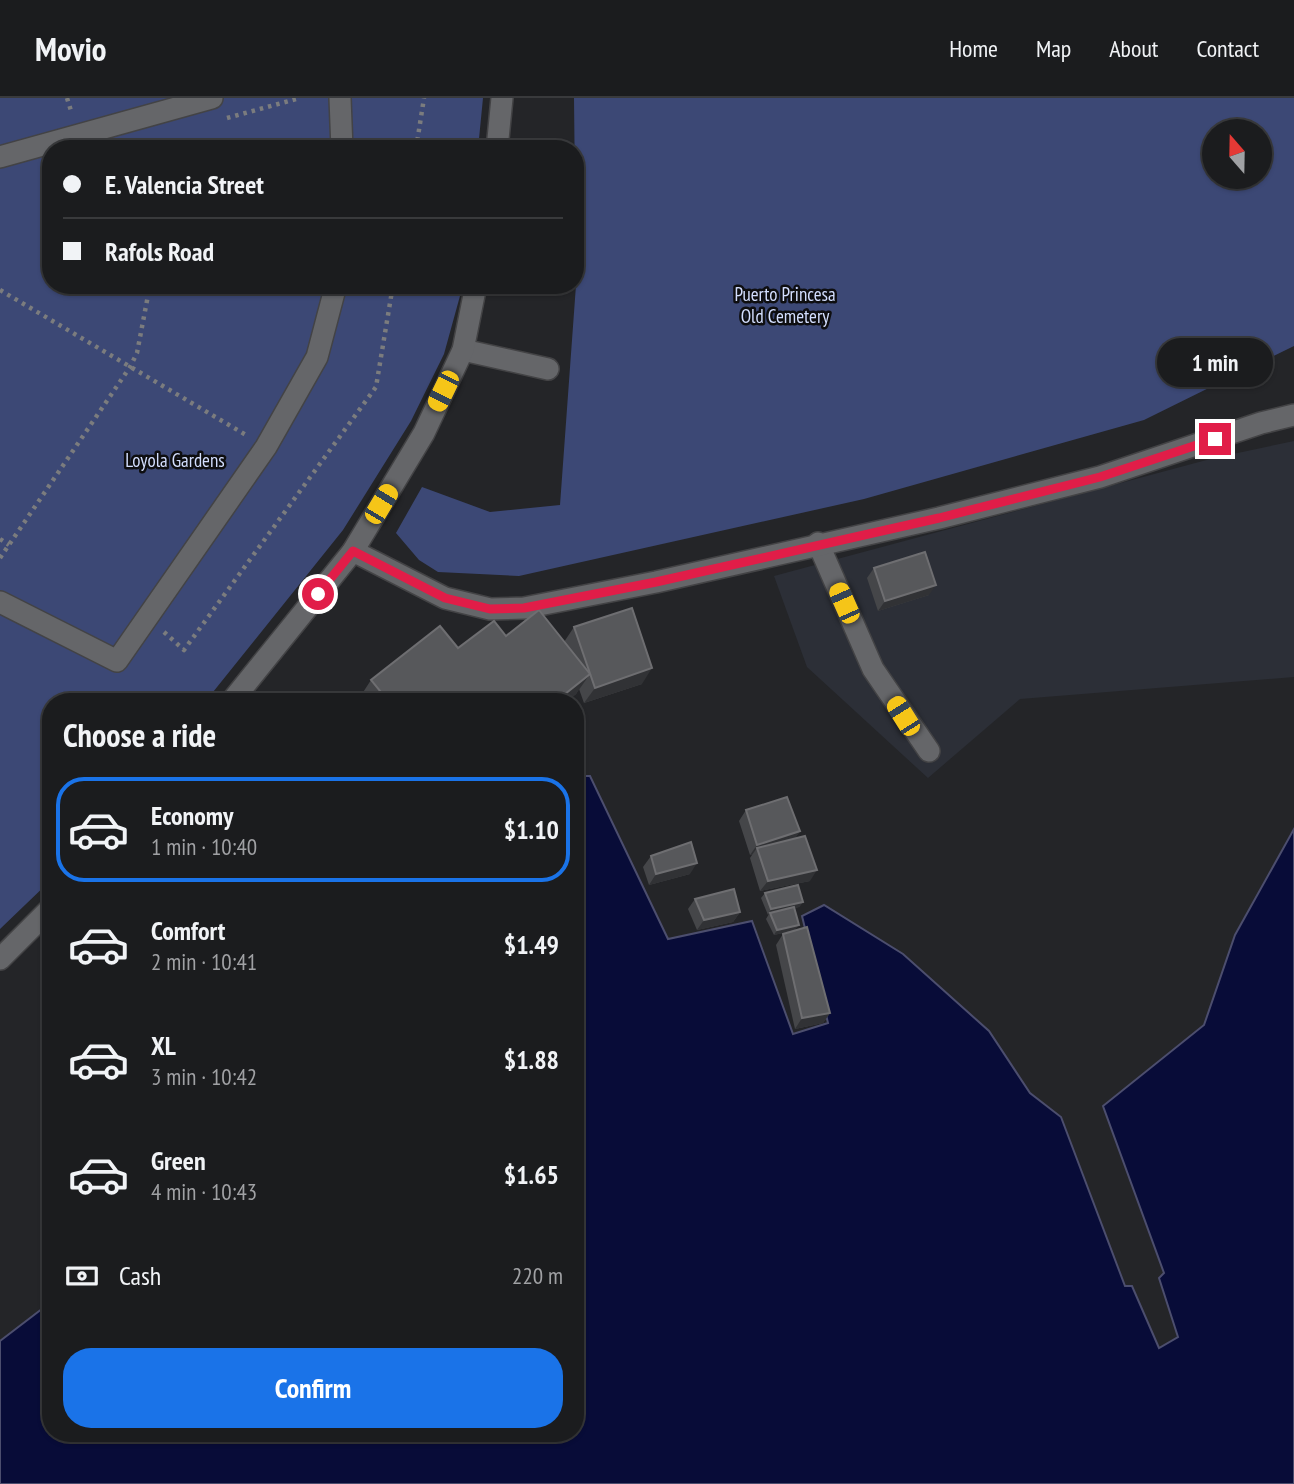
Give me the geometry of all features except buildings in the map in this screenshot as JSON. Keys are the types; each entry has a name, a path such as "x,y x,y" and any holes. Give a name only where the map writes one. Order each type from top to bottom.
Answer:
{"street":[{"path":"61,140 212,98"},
{"path":"340,98 342,140"},
{"path":"498,140 502,98"},
{"path":"0,157 42,145"},
{"path":"0,602 117,661 265,447 317,357 334,294"},
{"path":"238,693 353,551 424,433 463,350 474,294"},
{"path":"463,350 548,369"},
{"path":"353,551 445,598 490,609 524,608 645,584 939,518 1100,477 1261,423 1294,415"},
{"path":"818,544 873,669 929,751"},
{"path":"0,959 42,917"}],"path":[{"path":"417,140 424,98"},
{"path":"0,290 265,447"},
{"path":"0,558 130,367 137,353 148,294"},
{"path":"148,618 184,650 376,387 392,294"},
{"path":"0,539 9,545"}],"shaded area":[{"path":"1294,441 1294,677 1020,699 928,778 807,667 774,576 1214,458"},
{"path":"584,776 590,776 668,939 752,921 793,1034 828,1023 802,916 824,905 903,954 989,1031 1030,1093 1061,1117 1125,1286 1132,1286 1159,1348 1178,1337 1159,1278 1164,1273 1103,1106 1204,1025 1235,935 1294,829 1294,1484 0,1484 0,1341 42,1309 42,1442 584,1442"}],"green space":[{"name":"Loyola Gardens","path":"0,98 483,98 479,140 42,140 42,294 461,294 444,354 411,421 343,530 212,693 42,693 42,889 0,929"},
{"name":"Puerto Princesa Old Cemetery","path":"574,98 1294,98 1294,346 1144,420 864,499 519,576 438,572 419,560 396,533 422,487 490,512 560,505 575,294 584,294 584,140 574,140"}],"route":[{"path":"318,594 353,551 445,598 490,609 524,608 656,582 939,518 1100,477 1215,439"}]}
